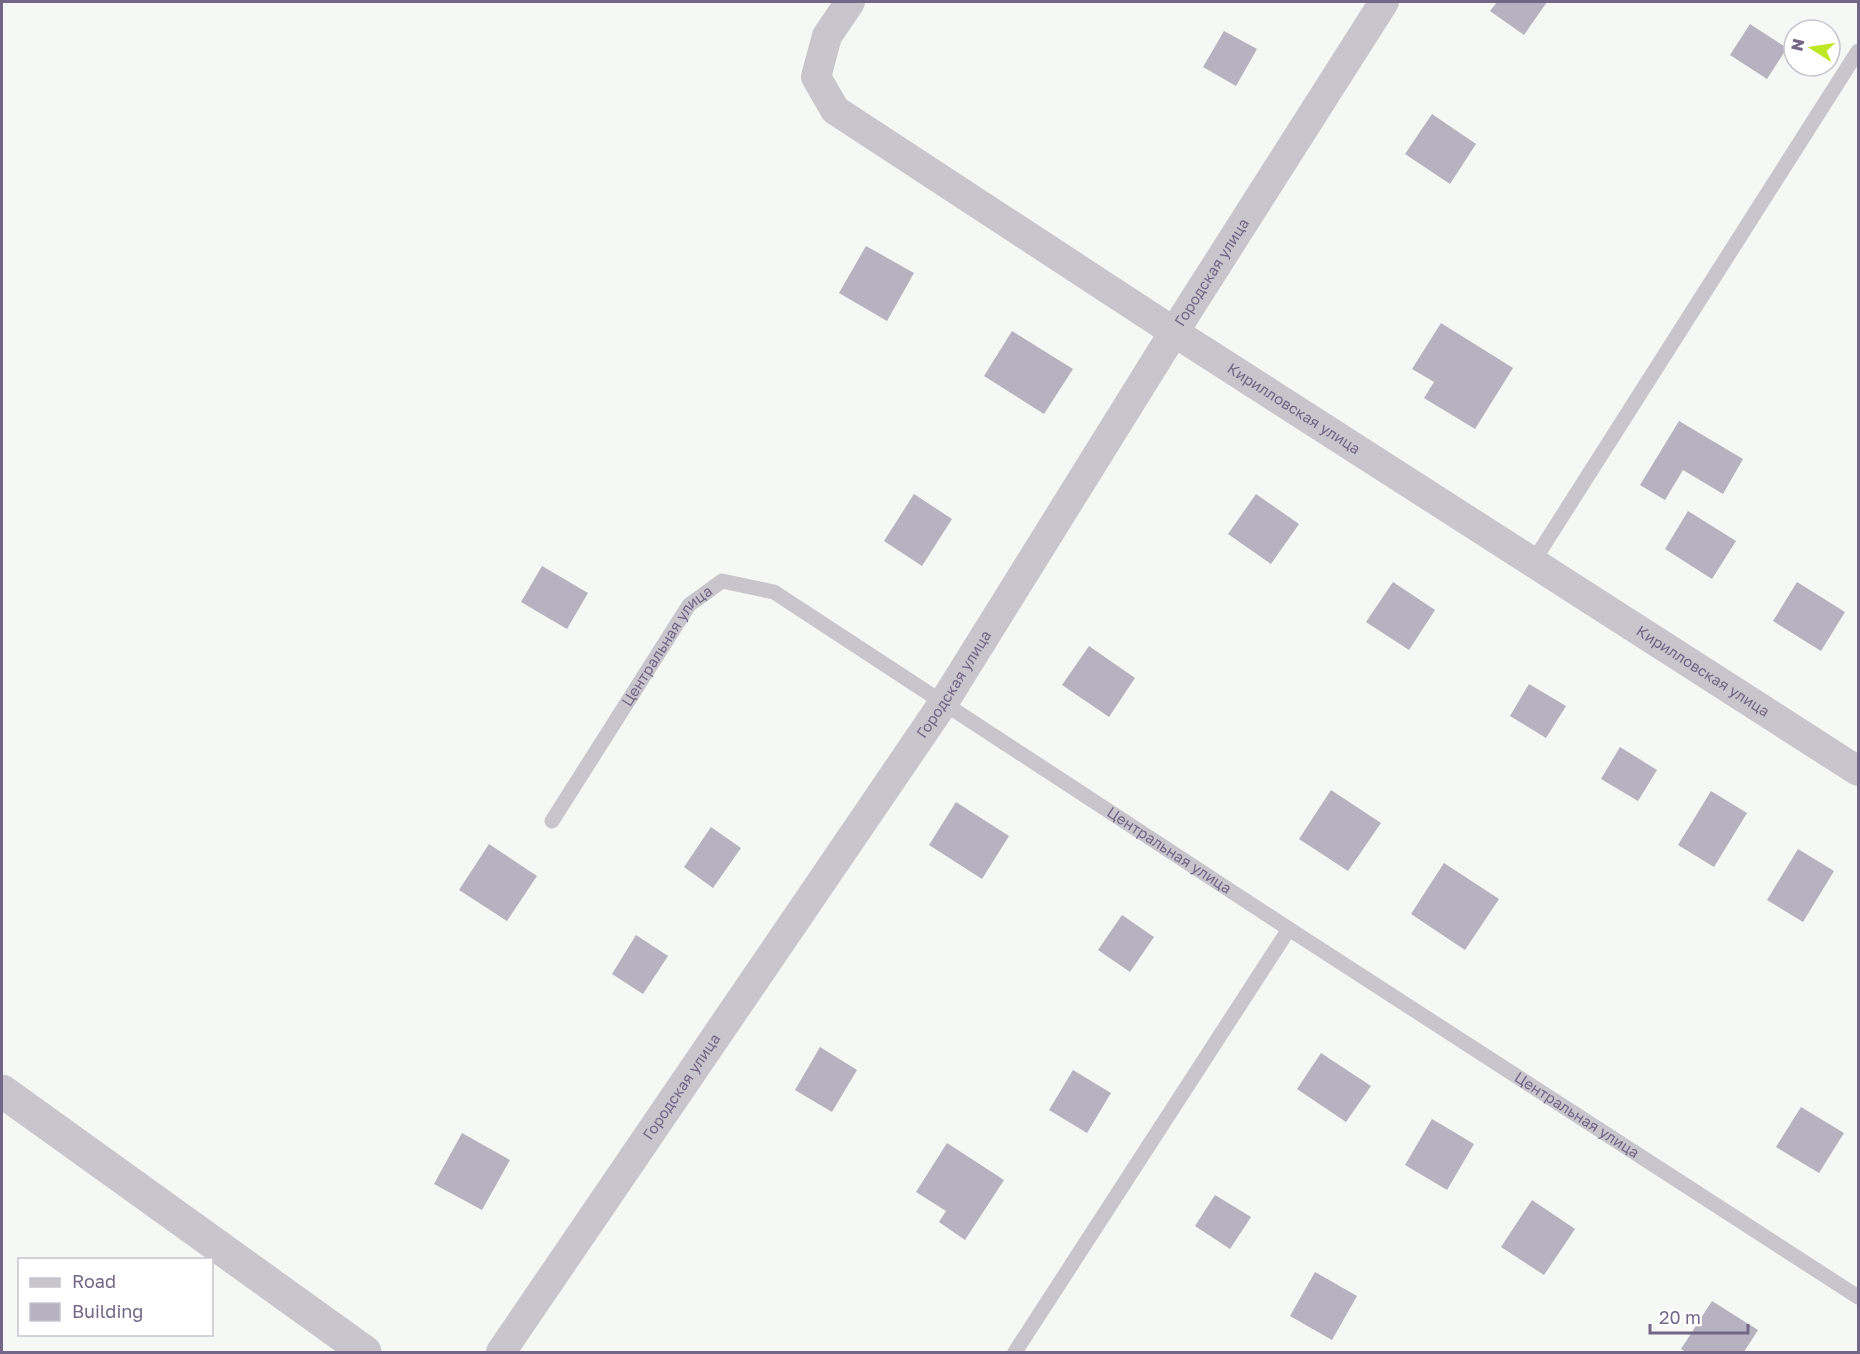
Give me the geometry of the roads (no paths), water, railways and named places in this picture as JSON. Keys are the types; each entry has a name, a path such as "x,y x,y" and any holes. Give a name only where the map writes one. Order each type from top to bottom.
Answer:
{"street":[{"name":"Кирилловская улица","path":"850,2 827,36 816,77 835,110 1174,332 1858,771"},
{"name":"Городская улица","path":"501,1353 944,702 1174,332 1384,2"},
{"path":"2,1091 365,1353"}],"lane":[{"path":"1533,562 1858,51"},
{"name":"Центральная улица","path":"552,821 689,605 722,580 774,592 1858,1297"},
{"path":"1015,1353 1289,929"}]}
